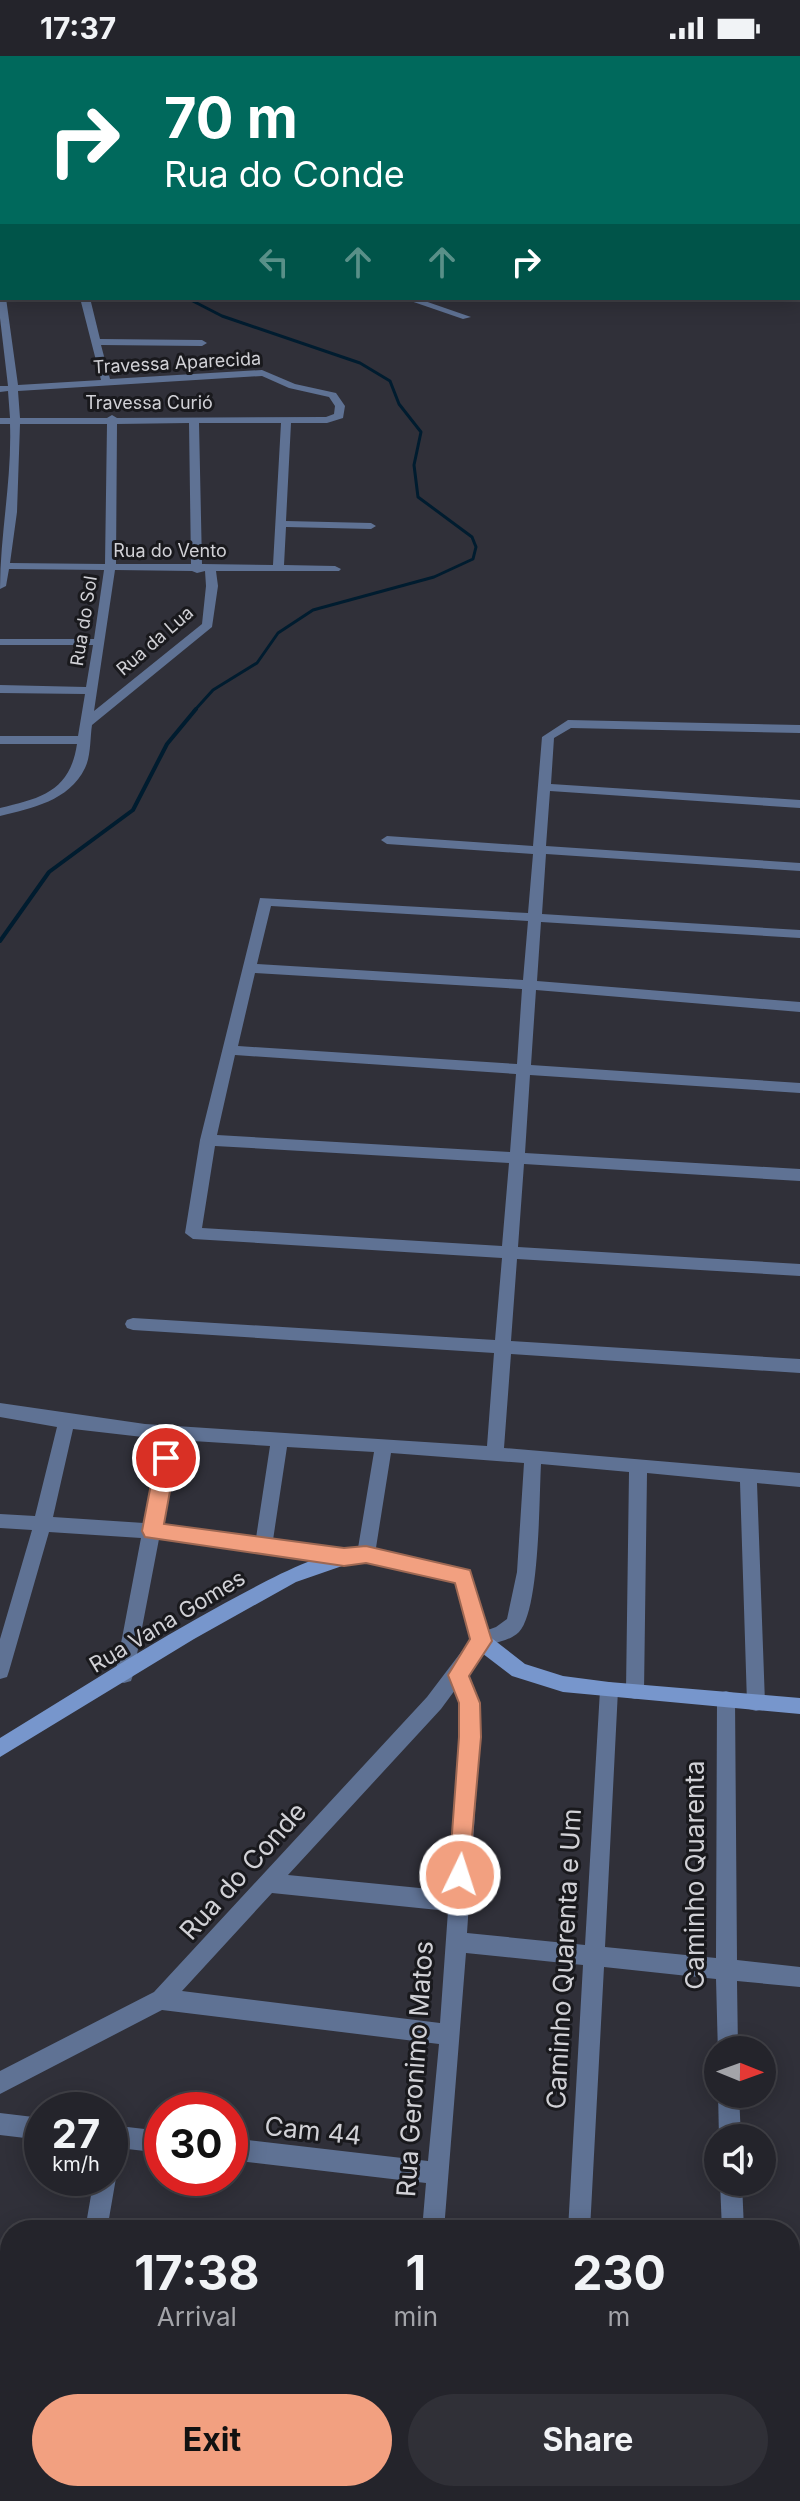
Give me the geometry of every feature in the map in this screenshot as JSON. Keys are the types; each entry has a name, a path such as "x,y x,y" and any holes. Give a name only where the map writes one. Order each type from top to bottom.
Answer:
{"street":[{"path":"0,586 16,480 17,420 16,388 3,300"},
{"path":"86,300 106,382"},
{"path":"413,300 466,317"},
{"path":"97,342 202,343"},
{"name":"Travessa Aparecida","path":"0,389 262,373 272,374 295,388 323,390 337,398 339,416 331,420 292,420"},
{"name":"Travessa Curió","path":"0,421 112,418 292,420"},
{"name":"Rua do Sol","path":"0,812 53,798 71,782 80,766 110,569 112,418"},
{"name":"Rua da Lua","path":"86,724 208,625 212,586 204,570 194,420"},
{"path":"278,569 292,420"},
{"path":"281,524 371,526"},
{"name":"Rua do Vento","path":"5,566 335,569"},
{"path":"0,642 100,642"},
{"path":"0,689 91,691"},
{"path":"495,1453 500,1346 510,1252 548,737 568,724 800,729"},
{"path":"0,740 84,740"},
{"path":"544,787 800,804"},
{"path":"387,840 800,867"},
{"path":"800,934 265,901 208,1140 193,1233 800,1270"},
{"path":"249,968 530,985 800,1007"},
{"path":"230,1050 800,1088"},
{"path":"208,1140 800,1175"},
{"path":"133,1324 800,1366"},
{"path":"0,1410 66,1424 279,1441 495,1453 800,1480"},
{"path":"0,1671 42,1525 66,1424"},
{"path":"124,1675 170,1433"},
{"path":"264,1544 279,1441"},
{"path":"384,1445 366,1554 463,1576 481,1641 519,1670 563,1684 609,1690 800,1706"},
{"path":"481,1641 514,1625 520,1612 533,1456"},
{"path":"635,1691 638,1468"},
{"path":"748,1475 756,1703"},
{"path":"0,1521 152,1531 344,1557"},
{"name":"Rua Vana Gomes","path":"0,1748 124,1675 187,1633 290,1577 344,1557 366,1554"},
{"name":"Rua do Conde","path":"0,2083 161,1999 458,1675 481,1641"},
{"name":"Rua Geronimo Matos","path":"434,2220 470,1737 470,1703 458,1675"},
{"name":"Caminho Quarenta e Um","path":"580,2220 609,1690"},
{"name":"Caminho Quarenta","path":"726,1699 726,2036"},
{"path":"268,1883 458,1902"},
{"path":"455,1942 800,1977"},
{"path":"161,1999 450,2035"},
{"path":"0,2124 24,2127"},
{"name":"Cam 44","path":"248,2151 438,2173"},
{"path":"98,2220 102,2196"},
{"path":"732,2196 733,2220"}],"waterway":[{"path":"191,300 222,316 360,363 390,381 399,404 421,432 414,465 418,497 472,537 476,547 473,559 434,577 313,610 278,633 257,663 213,690 194,711"},
{"path":"0,941 49,872 133,810 167,744 196,709"}],"route":[{"path":"166,1458 152,1531 344,1557 366,1554 433,1572 463,1576 481,1641 458,1675 470,1703 460,1875"}]}
